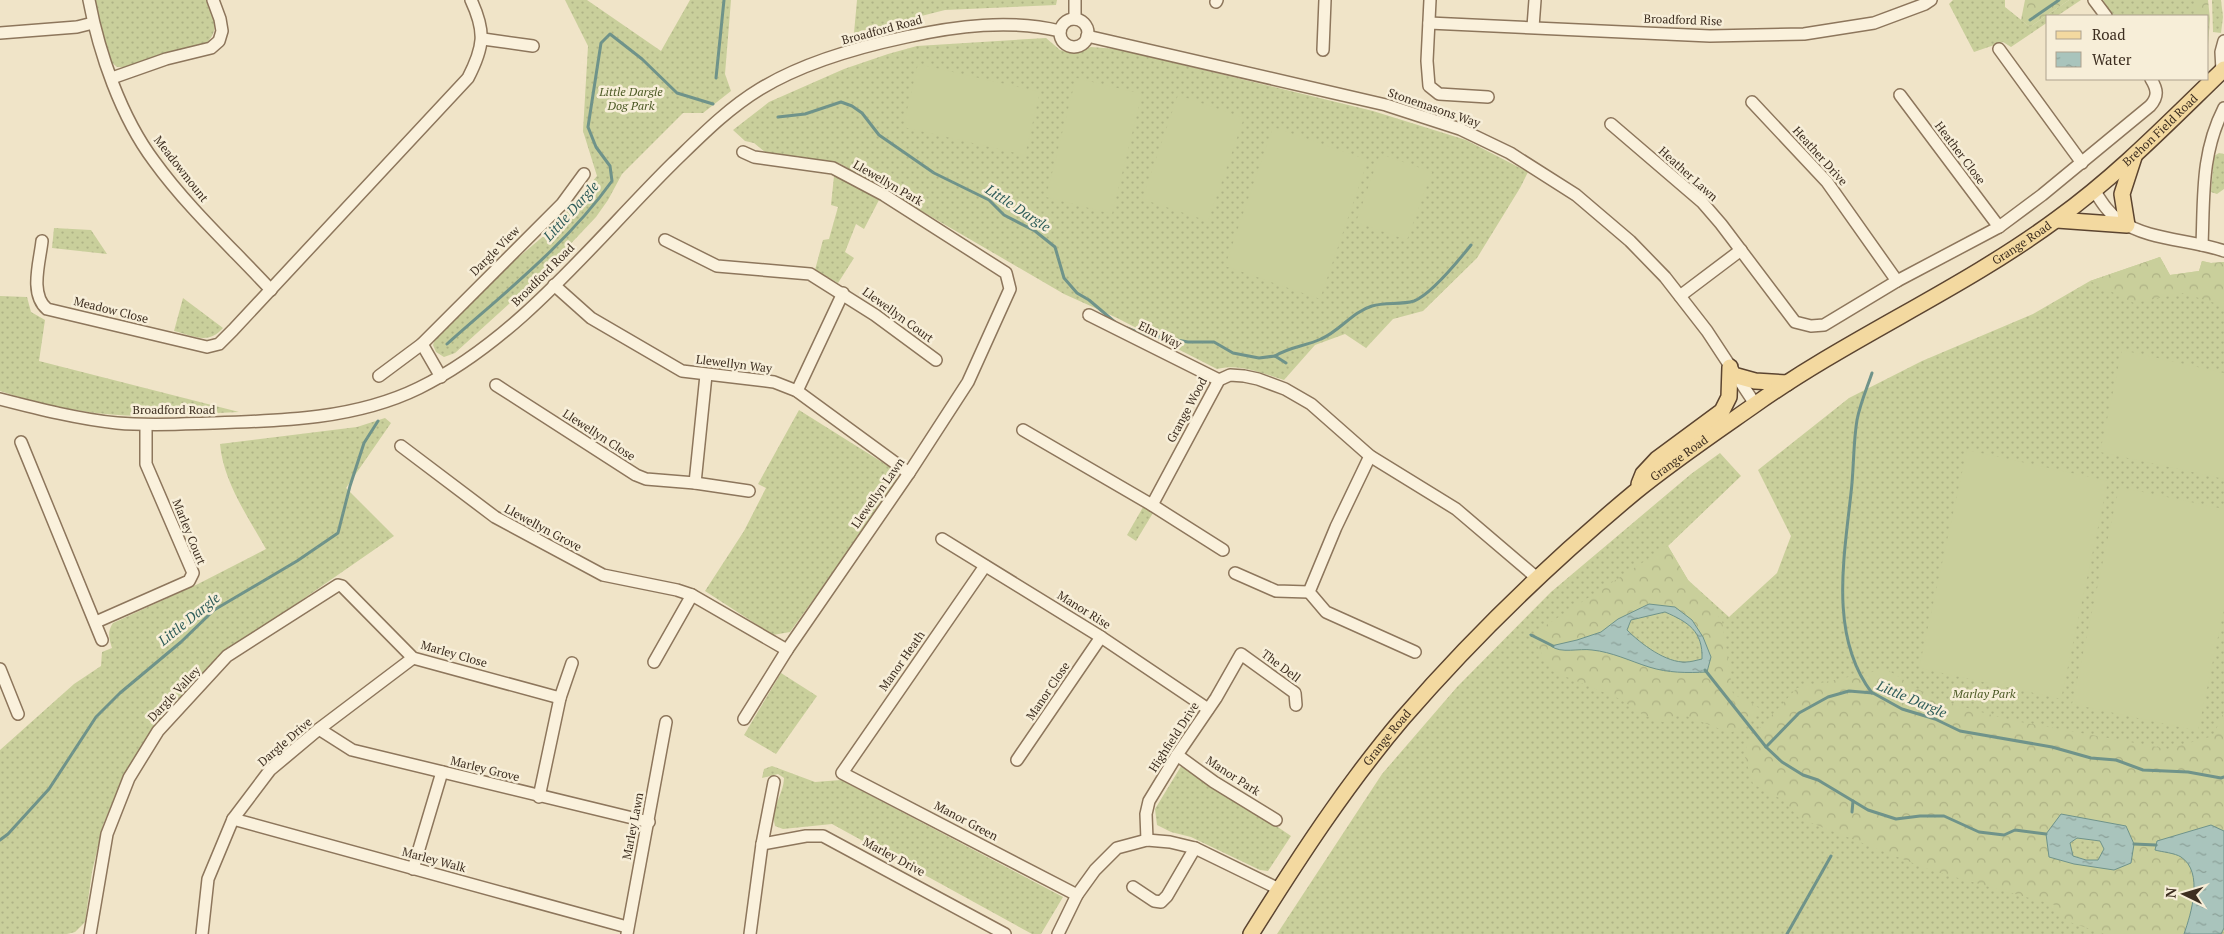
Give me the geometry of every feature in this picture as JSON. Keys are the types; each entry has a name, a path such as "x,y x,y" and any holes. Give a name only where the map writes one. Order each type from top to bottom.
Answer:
{"main road":[{"name":"Brehon Field Road","path":"2094,190 2134,157 2223,70"},
{"path":"2057,220 2127,225 2122,194 2134,157"},
{"name":"Grange Road","path":"1251,934 1340,799 1402,720 1470,645 1537,578 1637,490 1755,404 1787,383 1984,268 2057,220 2094,190"},
{"path":"1637,490 1643,474 1657,459 1722,411 1729,397 1734,371 1754,381 1787,383"}],"street":[{"name":"Meadowmount","path":"89,0 93,23 112,78 133,127 154,161 194,208 272,290"},
{"path":"112,78 166,59 211,48 219,41 222,31 213,0"},
{"path":"272,290 468,78 478,60 483,39 479,17 471,0"},
{"path":"1075,0 1075,19"},
{"path":"1323,50 1325,0"},
{"path":"1430,0 1427,61 1429,86 1439,94 1488,97"},
{"path":"1533,27 1535,0"},
{"name":"Broadford Rise","path":"1429,23 1710,36 1804,34 1874,23 1931,0"},
{"path":"2094,0 2105,15"},
{"path":"1075,19 1084,23 1088,31 1083,43 1071,46 1062,39 1060,30 1064,23 1075,19"},
{"path":"0,34 77,27 93,23"},
{"name":"Broadford Road","path":"0,400 66,415 146,425 260,422 356,411 415,390 441,377 486,347 554,285 715,122 760,89 820,62 877,43 941,29 1010,25 1060,30"},
{"name":"Stonemasons Way","path":"1087,36 1386,105 1460,129 1523,160 1576,195 1630,241 1680,296 1707,331 1755,404"},
{"path":"483,39 533,46"},
{"path":"2223,70 2221,52 2224,41"},
{"path":"1999,49 2082,163"},
{"path":"1896,282 1999,227 2082,163 2156,99 2157,89 2151,80"},
{"name":"Heather Close","path":"1900,96 1999,227"},
{"name":"Heather Drive","path":"1752,102 1827,182 1896,282"},
{"path":"2202,245 2206,158 2213,131 2224,108"},
{"name":"Heather Lawn","path":"1611,124 1696,196 1721,224 1795,322 1811,326 1824,325 1896,282"},
{"name":"Llewellyn Park","path":"743,152 754,157 833,168 884,195 1006,273"},
{"name":"Dargle View","path":"379,376 422,344 562,204 584,174"},
{"path":"2094,190 2111,214 2127,225 2168,238 2224,251"},
{"name":"Llewellyn Court","path":"665,240 717,266 810,274 843,293 936,360"},
{"name":"Meadow Close","path":"42,241 37,294 40,303 47,309 207,347 219,344 272,290"},
{"path":"1680,296 1741,250"},
{"name":"Llewellyn Lawn","path":"744,719 786,650 909,473 968,382 1010,289 1006,273"},
{"name":"Llewellyn Way","path":"554,285 591,318 682,371 774,382 797,391 909,473"},
{"name":"Llewellyn Court","path":"797,391 843,293"},
{"name":"Elm Way","path":"1089,316 1219,380"},
{"path":"422,344 441,377"},
{"path":"695,483 706,375"},
{"name":"Grange Wood","path":"1152,505 1219,380 1230,376 1244,376 1285,390 1311,404 1370,456 1456,509 1537,578"},
{"name":"Llewellyn Close","path":"496,385 636,475 646,479 695,483 749,492"},
{"name":"Marley Court","path":"96,622 189,581 193,573 148,471 145,457 146,425"},
{"path":"1023,430 1152,505 1222,550"},
{"path":"21,442 102,640"},
{"name":"Llewellyn Grove","path":"401,446 494,517 603,574 692,595 786,650"},
{"path":"1309,592 1336,527 1370,456"},
{"name":"Manor Rise","path":"942,539 1101,637 1208,709"},
{"name":"Manor Heath","path":"842,773 985,566"},
{"path":"1235,573 1276,591 1309,592 1326,612 1415,652"},
{"name":"Marley Close","path":"338,585 342,586 413,658 560,698"},
{"name":"Dargle Valley","path":"90,934 107,834 129,778 158,731 227,656 338,585"},
{"path":"654,662 692,595"},
{"name":"Manor Close","path":"1017,760 1101,637"},
{"name":"Highfield Drive","path":"1147,840 1146,814 1150,801 1241,654"},
{"name":"The Dell","path":"1241,654 1295,693 1296,705"},
{"name":"Dargle Drive","path":"202,934 208,879 233,819 270,770 319,729 413,658"},
{"path":"539,796 560,698 572,663"},
{"path":"0,669 18,714"},
{"name":"Marley Lawn","path":"627,931 649,822 666,722"},
{"name":"Marley Grove","path":"319,729 352,750 649,822"},
{"name":"Manor Park","path":"1177,755 1214,782 1276,820"},
{"path":"412,869 442,772"},
{"name":"Manor Green","path":"842,773 1077,895"},
{"path":"750,934 762,844 774,782"},
{"name":"Marley Walk","path":"233,819 627,931"},
{"name":"Marley Drive","path":"762,844 806,836 823,836 1005,934"},
{"path":"1058,934 1077,895 1095,870 1117,848 1147,840 1170,842 1195,848 1279,889"},
{"path":"1133,887 1154,901 1161,902 1168,896 1195,848"}],"green space":[{"path":"94,0 206,0 213,17 214,32 207,43 127,67 117,67 111,62 96,15"},
{"name":"Little Dargle Dog Park","path":"565,0 587,0 661,51 690,0 731,0 725,74 731,91 703,113 683,113 622,174 596,217 545,271 455,353 444,357 436,352 433,345 436,337 494,278 553,228 597,176 583,131 588,46"},
{"path":"857,0 1057,0 1056,5 945,10 854,33"},
{"path":"1953,0 2005,0 2005,7 2030,27 2046,16 2046,23 2011,47 2003,42 1974,52 1949,4"},
{"path":"2025,0 2069,0 2030,27 2021,20"},
{"path":"2069,0 2081,0 2058,15 2047,15"},
{"path":"2103,0 2196,0 2196,15 2111,15"},
{"path":"2196,0 2208,0 2210,19 2209,32 2209,15 2196,15"},
{"path":"2212,0 2221,0 2223,17 2221,33 2213,32"},
{"path":"1046,38 1060,50 1073,53 1091,47 1117,49 1373,111 1466,140 1528,172 1477,258 1423,311 1393,319 1366,348 1345,334 1315,345 1284,380 1242,368 1226,367 1217,369 1115,317 1064,294 839,163 765,152 754,143 745,141 733,130 769,102 844,69 888,54 917,46"},
{"path":"918,64 1040,92 1025,155 903,127"},
{"path":"1076,78 1142,94 1112,214 1046,197"},
{"path":"1178,95 1244,118 1208,221 1142,199"},
{"path":"1273,127 1368,160 1320,299 1225,266"},
{"path":"2219,153 2224,154 2224,189 2217,194 2211,192 2214,156"},
{"path":"1380,154 1432,172 1407,240 1356,222"},
{"path":"834,176 840,177 879,200 864,229 856,224 845,252 854,258 838,283 815,270 823,240 829,239 838,207 831,205"},
{"path":"54,228 91,230 107,254 52,248"},
{"name":"Marlay Park","path":"2160,257 2170,275 2199,271 2202,261 2211,263 2224,262 2224,934 1277,934 1382,774 1457,687 1551,592 1691,474 1720,453 1741,476 1668,546 1688,580 1729,617 1777,573 1791,536 1758,470 1849,398 1922,361 2033,314 2090,281"},
{"path":"2160,257 2170,275 2199,271 2202,261 2211,263 2224,262 2224,306 2183,293 2134,303 2090,281"},
{"path":"0,296 27,297 31,312 45,320 39,361 239,412 162,416 113,415 37,402 0,391"},
{"path":"183,298 223,328 206,338 194,337 174,331"},
{"path":"2122,350 2224,373 2224,479 2100,452"},
{"path":"799,410 893,469 898,482 790,632 773,635 705,591 744,531 766,488 758,484"},
{"path":"385,418 391,423 346,488 394,536 228,651 157,724 122,779 103,825 92,872 85,922 75,932 67,934 0,934 0,750 74,684 101,666 102,652 112,648 109,635 113,623 198,584 266,549 231,485 222,458 220,444 357,427"},
{"path":"1967,450 2108,481 2061,699 1919,668"},
{"path":"2119,487 2224,509 2224,609 2198,731 2072,704"},
{"path":"1146,502 1156,508 1136,541 1127,535"},
{"path":"1668,546 1688,580 1722,621 1733,694 1761,709 1748,724 1730,733 1679,713 1663,722 1642,714 1620,699 1552,671 1531,635","holes":["1649,604 1675,607 1703,637 1707,672 1669,672 1610,653 1591,650 1556,650 1552,646 1601,632 1618,619"]},
{"path":"1886,669 1934,699 2010,720 2168,749 2213,736 2224,712 2224,831 2155,850 2181,857 2188,864 2192,873 2194,894 2184,934 2105,934 2072,923 2054,913 2055,905 1933,871 1799,818 1783,800 1753,784 1745,757 1747,742 1797,688","holes":["2061,814 2126,826 2114,870 2074,864 2049,857"]},
{"path":"781,673 817,696 776,754 744,735"},
{"path":"1183,763 1291,836 1268,871 1260,870 1191,837 1171,832 1157,825 1155,809"},
{"path":"772,766 815,782 841,780 1063,897 1041,934 1032,934 832,824 783,829 775,826 774,813 784,778 778,774 762,778 764,769"}],"water":[{"path":"1649,604 1675,607 1692,620 1703,637 1711,657 1707,672 1663,670 1599,651 1560,650 1551,646 1601,632 1618,619","holes":["1665,612 1687,624 1697,634 1702,649 1702,659 1686,662 1662,656 1647,647 1627,630 1631,620"]},
{"path":"2061,814 2126,826 2134,844 2131,863 2114,870 2074,864 2049,857 2046,834","holes":["2077,838 2100,841 2104,849 2098,860 2086,860 2073,856 2070,843"]},
{"path":"2211,825 2224,831 2224,928 2221,934 2184,934 2194,894 2192,873 2188,864 2181,857 2155,850 2157,841"}],"waterway":[{"path":"716,78 724,0"},
{"path":"2030,20 2059,0"},
{"name":"Little Dargle","path":"447,344 555,247 612,181 610,166 596,147 588,127 601,43 610,34 642,59 677,93 713,104"},
{"name":"Little Dargle","path":"778,117 805,114 841,102 852,106 862,113 879,135 934,173 989,200 1004,215 1035,231 1055,247 1064,278 1077,293 1089,300 1116,323"},
{"path":"1275,356 1328,336 1352,317 1372,306 1414,301 1429,291 1445,276 1471,245"},
{"name":"Little Dargle","path":"1127,328 1142,334 1188,342 1214,342 1233,353 1259,358 1275,356 1286,363"},
{"path":"1872,373 1857,420 1843,570 1845,622 1850,647 1858,671 1872,693"},
{"name":"Little Dargle","path":"0,840 8,834 49,789 96,717 120,693 181,642 214,610 297,561 338,533 350,486 364,443 378,421"},
{"name":"Little Dargle","path":"1531,635 1553,646"},
{"name":"Little Dargle","path":"1705,670 1766,747 1799,713 1828,697 1849,691 1873,693 1902,709 1935,719 1960,731 2052,747 2091,758 2116,760 2143,770 2188,772 2224,777"},
{"path":"1766,747 1782,762 1803,775 1818,780 1868,810 1896,819 1944,816 1979,832 2004,835 2015,830 2046,834"},
{"path":"1852,812 1853,801"},
{"path":"2134,844 2156,845"},
{"path":"1787,934 1831,856"}]}
